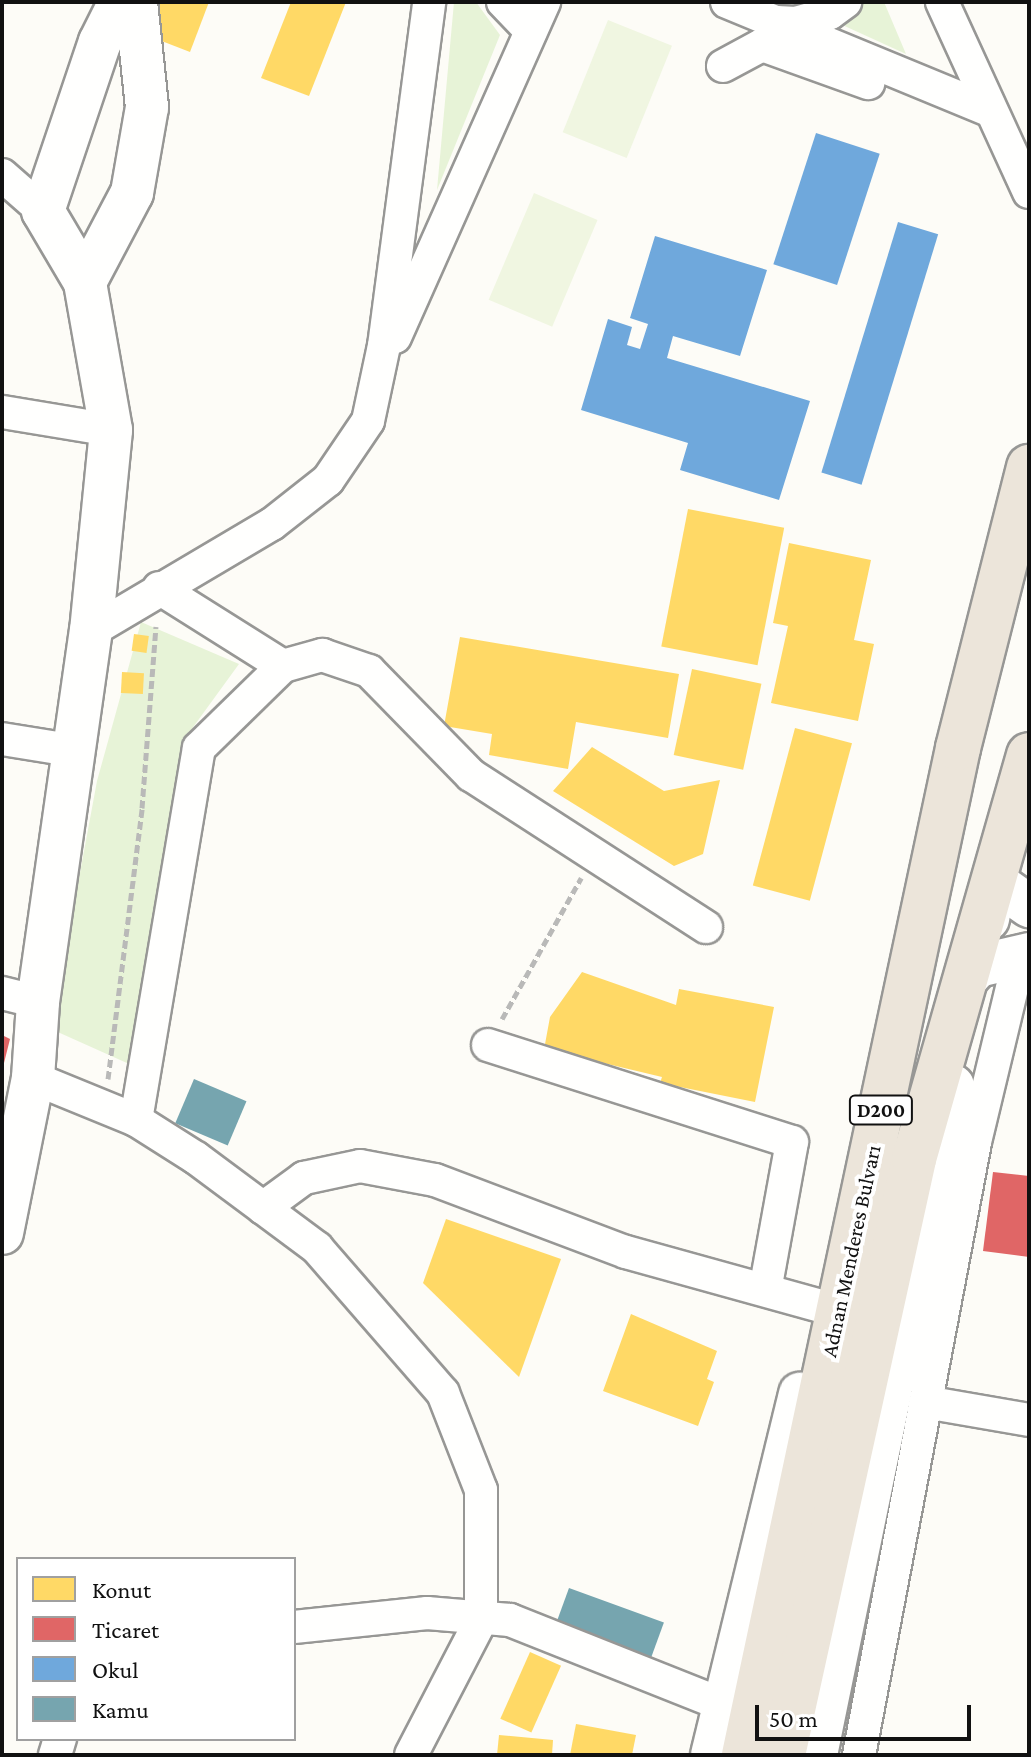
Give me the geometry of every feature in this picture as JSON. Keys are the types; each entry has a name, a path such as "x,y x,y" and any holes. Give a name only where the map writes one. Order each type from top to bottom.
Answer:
{"highway":[{"name":"Adnan Menderes Bulvarı","path":"744,1755 958,748 1029,467"},
{"name":"Adnan Menderes Bulvarı","path":"783,1755 914,1159 973,971 1012,894 1029,755"}],"street":[{"path":"43,211 100,42 120,2"},
{"path":"85,282 132,193 147,107 136,2"},
{"path":"91,631 159,588 272,524 328,480 368,421 378,377 429,2"},
{"path":"503,2 531,31"},
{"path":"378,377 544,2"},
{"path":"727,2 989,110"},
{"path":"770,21 796,23 830,13 845,2"},
{"path":"942,2 1029,192"},
{"path":"723,66 762,45 883,89 926,84"},
{"path":"2,175 43,211 85,282 111,430 76,751 20,997 33,1078 2,1233"},
{"path":"2,412 111,430"},
{"path":"159,588 283,666"},
{"path":"136,1120 199,748 283,666 322,655 369,671 471,775 706,927"},
{"path":"2,739 76,751"},
{"path":"712,1755 958,748"},
{"path":"816,1755 973,971 1025,954"},
{"path":"859,1755 975,1142 1025,954"},
{"path":"488,1045 792,1142 765,1290"},
{"path":"33,1078 105,1103 136,1120 317,1248 443,1393 481,1490 481,1620 411,1755"},
{"path":"263,1208 304,1178 360,1166 435,1180 626,1252 821,1306"},
{"path":"925,1402 1029,1420"},
{"path":"296,1627 427,1613 481,1620 510,1620 724,1705"}],"path":[{"path":"105,1103 142,808 159,588"},
{"path":"488,1045 594,855"}],"green space":[{"path":"454,2 476,2 500,35 437,190"},
{"path":"866,2 884,2 906,54 838,23"},
{"path":"608,20 672,46 627,158 563,132"},
{"path":"534,193 598,220 552,327 489,300"},
{"path":"141,622 239,664 183,741 138,1068 51,1029 97,781"}],"building: Konut":[{"path":"153,2 209,2 190,52 141,33"},
{"path":"291,2 346,2 309,96 261,78"},
{"path":"688,509 784,528 757,665 661,646"},
{"path":"789,543 871,560 854,640 874,644 858,721 771,703 788,626 773,623"},
{"path":"134,634 149,636 146,653 132,651"},
{"path":"460,637 679,674 668,738 576,722 568,769 489,755 492,734 444,726"},
{"path":"692,669 761,684 743,770 674,755"},
{"path":"122,672 144,673 143,694 121,693"},
{"path":"795,728 852,743 810,901 753,885"},
{"path":"592,747 664,791 720,780 703,854 674,866 553,791"},
{"path":"582,972 676,1005 679,989 774,1007 755,1102 660,1083 662,1077 595,1061 592,1067 543,1055 550,1017"},
{"path":"446,1219 561,1259 519,1377 423,1283"},
{"path":"631,1314 717,1351 707,1379 714,1382 698,1426 603,1391"},
{"path":"530,1652 561,1666 531,1733 500,1719"},
{"path":"576,1724 636,1735 632,1755 570,1755"},
{"path":"499,1735 553,1740 552,1755 497,1755"}],"building: Ticaret":[{"path":"2,1035 10,1039 3,1067 2,1066"},
{"path":"993,1172 1029,1176 1029,1257 983,1251"}],"building: Okul":[{"path":"816,133 880,154 837,285 773,264"},
{"path":"898,222 938,234 862,485 821,473"},
{"path":"655,236 767,270 740,356 673,336 667,358 810,401 779,500 680,470 688,443 581,410 608,319 632,327 627,345 640,349 648,324 630,318"}],"building: Kamu":[{"path":"194,1079 246,1101 228,1145 175,1123"},
{"path":"569,1588 664,1623 650,1661 555,1627"}]}
